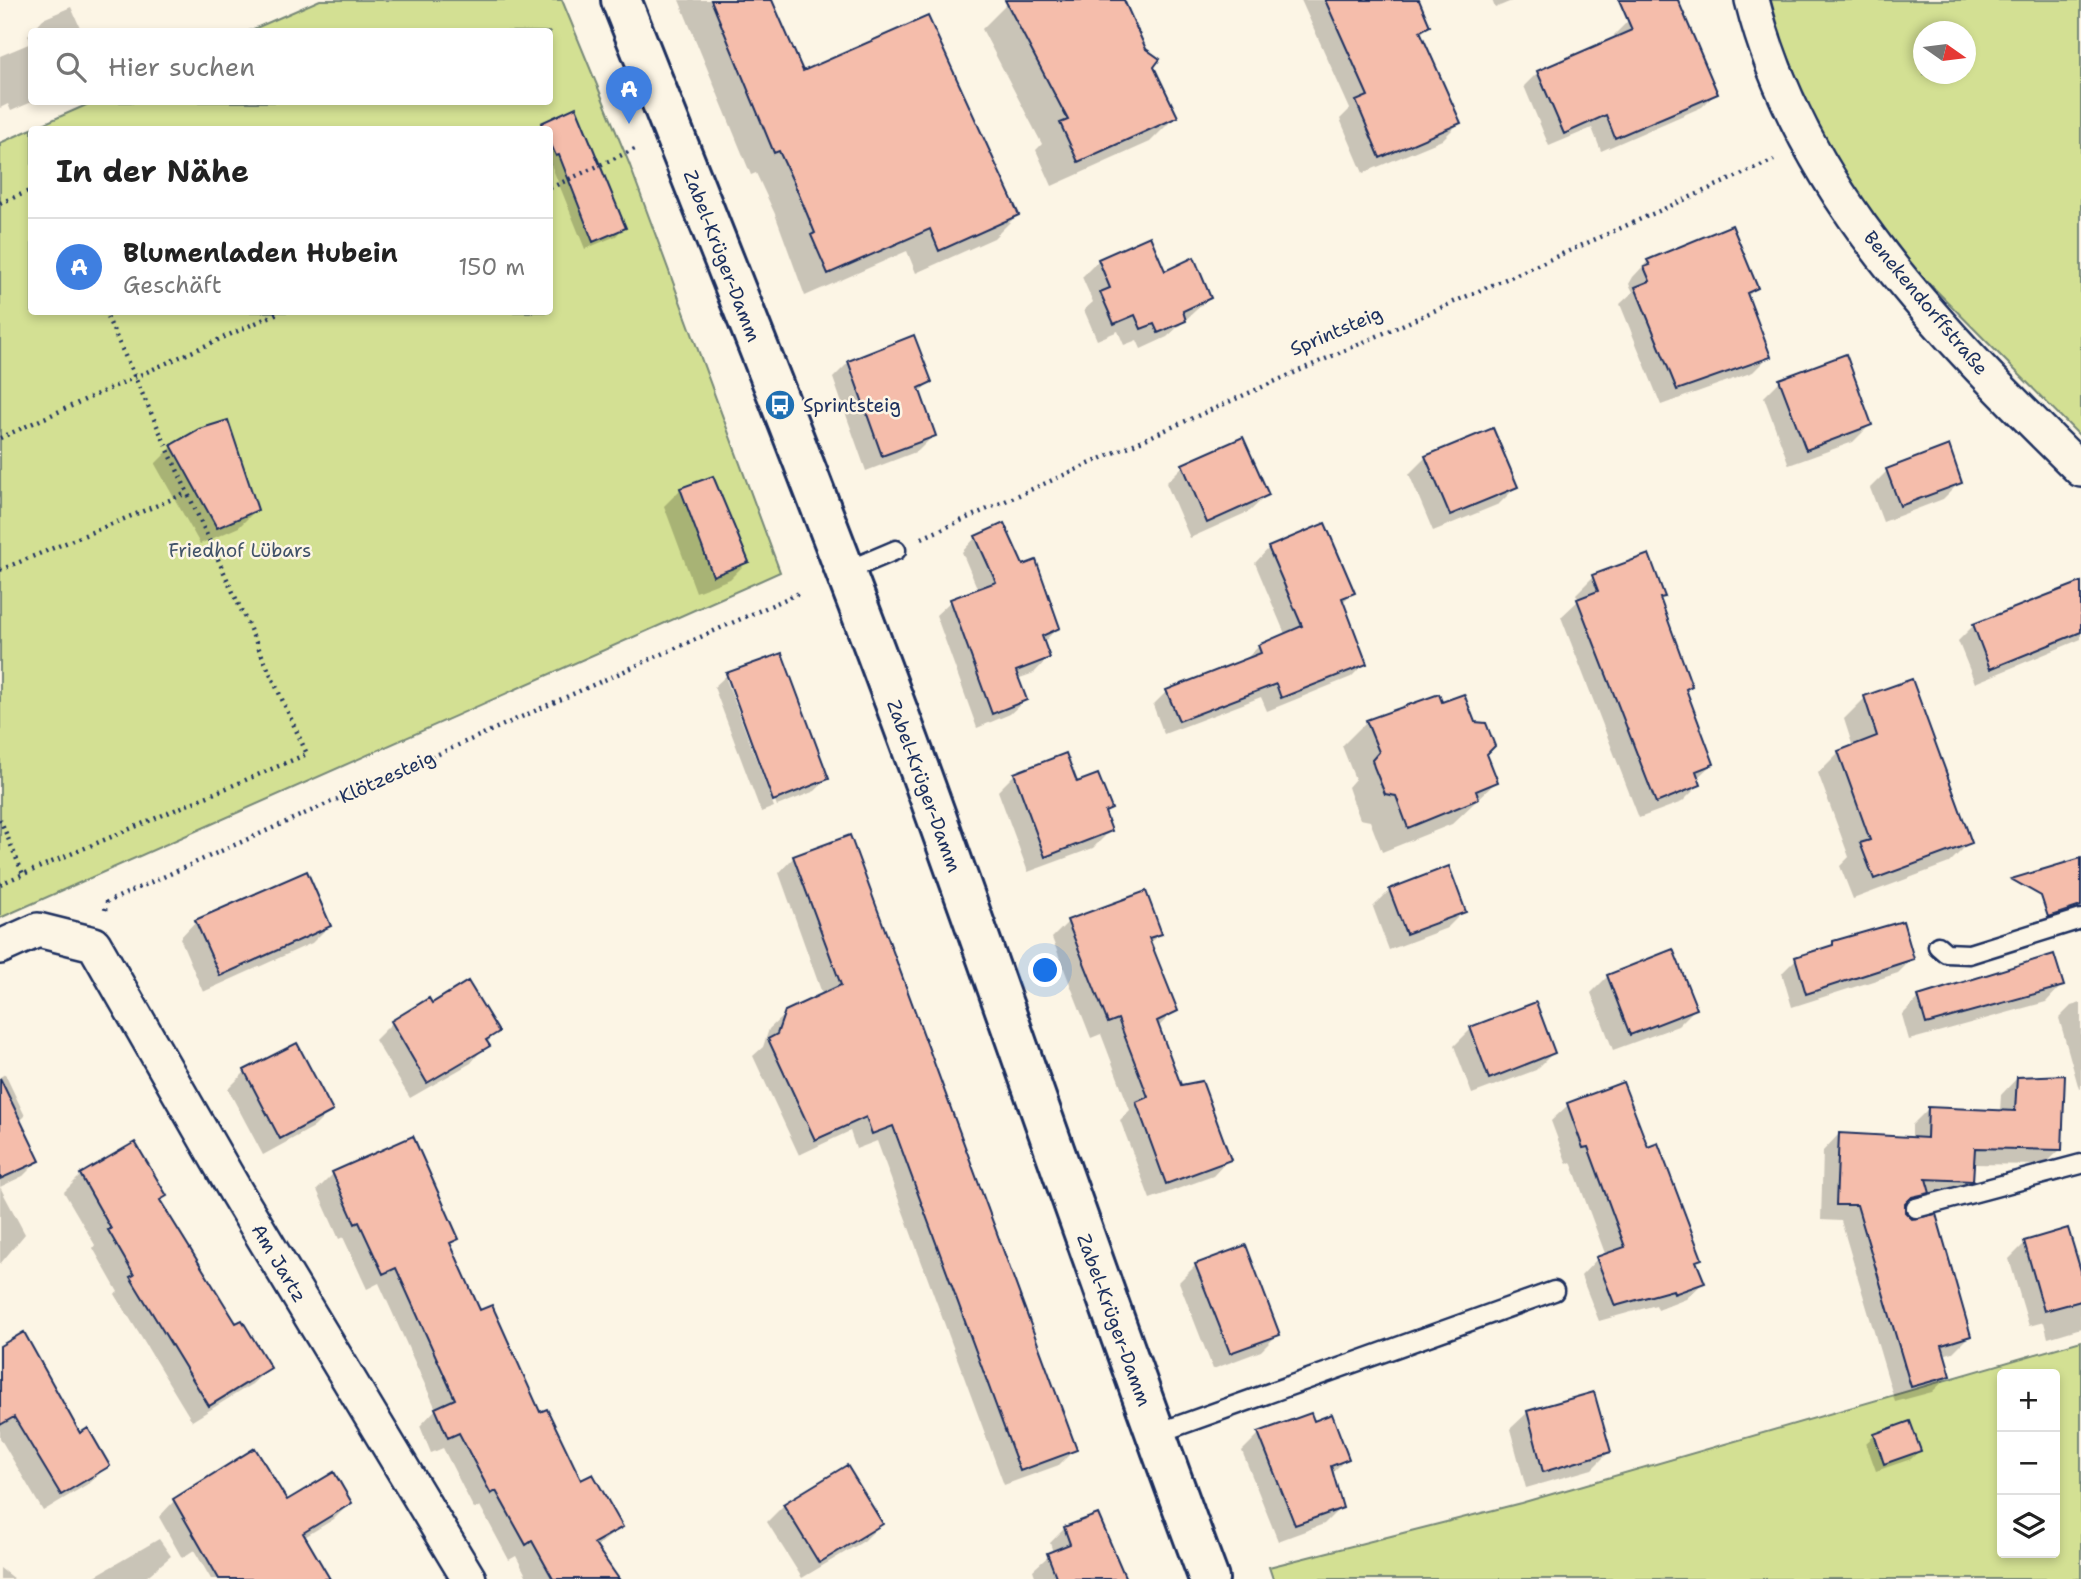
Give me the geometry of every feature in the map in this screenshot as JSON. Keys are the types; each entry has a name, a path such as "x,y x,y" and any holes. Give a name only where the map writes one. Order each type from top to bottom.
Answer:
{"street":[{"name":"Zabel-Krüger-Damm","path":"621,0 920,772 1209,1579"},
{"name":"Benekendorffstraße","path":"1752,0 1762,42 1807,145 1852,216 1899,278 2003,394 2081,470"},
{"path":"0,947 38,930 94,944"},
{"name":"Am Jartz","path":"94,944 236,1192 469,1579"}],"lane":[{"path":"844,572 896,550"},
{"path":"1938,946 1946,953 1969,954 2081,919"},
{"path":"1916,1208 2081,1164"},
{"path":"1155,1434 1554,1291"}],"path":[{"path":"553,187 673,132"},
{"name":"Sprintsteig","path":"896,550 1807,145"},
{"path":"0,203 28,192"},
{"path":"0,884 307,754 106,315"},
{"path":"0,438 273,315"},
{"path":"0,570 187,494"},
{"name":"Klötzesteig","path":"94,944 107,902 799,593"},
{"path":"0,819 23,874"}],"green space":[{"name":"Friedhof Lübars","path":"320,0 562,0 629,163 780,572 0,918 0,143 28,131 28,315 553,315 553,126 39,126 86,105 553,105 553,28 256,28"},
{"path":"1770,0 2081,0 2081,437 1913,267 1823,145 1780,35"},
{"path":"2081,1341 2081,1579 1273,1579 1269,1567 1521,1503"}],"building":[{"path":"711,0 772,0 803,71 928,16 1019,215 939,251 930,229 828,274 811,235 815,233 797,190 779,151 774,153"},
{"path":"1005,0 1124,0 1146,49 1160,59 1154,67 1178,117 1078,162 1060,123 1068,120"},
{"path":"1325,0 1419,0 1430,26 1420,31 1461,123 1380,158 1356,101 1368,96"},
{"path":"1619,0 1678,0 1718,94 1615,138 1606,115 1564,134 1537,71 1632,30"},
{"path":"576,107 626,228 593,242 559,155 556,156 553,149 553,126 542,126 541,123"},
{"path":"1732,225 1758,288 1747,293 1771,357 1677,390 1635,287 1650,281 1644,267 1650,265 1647,260"},
{"path":"1150,236 1165,271 1194,257 1211,298 1183,311 1186,321 1158,333 1154,324 1141,329 1135,315 1114,324 1100,292 1110,288 1098,259"},
{"path":"914,335 932,382 919,388 936,436 882,456 848,361"},
{"path":"1846,354 1872,425 1806,450 1779,379"},
{"path":"228,420 258,510 217,528 171,445 199,429"},
{"path":"1493,428 1518,487 1450,515 1425,456"},
{"path":"1243,437 1269,495 1207,523 1182,464"},
{"path":"1949,445 1962,483 1900,506 1886,469"},
{"path":"713,476 749,562 713,576 680,488"},
{"path":"1004,523 1023,565 1036,560 1060,628 1042,636 1050,658 1016,671 1027,700 992,714 950,599 996,582 975,536"},
{"path":"1325,523 1355,593 1342,598 1367,664 1281,698 1276,684 1179,721 1166,690 1261,653 1258,645 1302,626 1268,547"},
{"path":"1649,554 1665,597 1660,598 1692,686 1686,689 1714,764 1696,771 1701,785 1656,803 1577,599 1598,591 1592,575"},
{"path":"2081,582 2081,632 1990,669 1973,624"},
{"path":"782,653 829,779 773,801 726,673"},
{"path":"1912,679 1972,843 1874,879 1860,843 1870,840 1838,751 1877,736 1864,696"},
{"path":"1439,694 1442,702 1464,694 1475,722 1486,723 1495,746 1487,754 1498,782 1476,791 1479,799 1408,828 1396,796 1385,794 1374,767 1372,760 1379,752 1366,720"},
{"path":"1066,753 1077,782 1098,774 1112,809 1105,812 1112,831 1045,857 1014,773"},
{"path":"850,835 1077,1450 1020,1471 893,1126 872,1134 866,1117 815,1140 768,1039 777,1034 785,1011 841,985 793,856"},
{"path":"2081,858 2081,906 2048,917 2041,896 2011,879"},
{"path":"1449,866 1466,912 1406,934 1389,889"},
{"path":"307,871 331,926 220,976 195,920"},
{"path":"1146,891 1162,934 1149,938 1178,1011 1157,1021 1181,1085 1202,1081 1231,1160 1166,1184 1136,1102 1148,1097 1118,1019 1108,1023 1067,920"},
{"path":"1903,921 1914,959 1806,994 1795,957 1833,945 1833,941"},
{"path":"1673,949 1697,1009 1630,1035 1607,975"},
{"path":"2054,954 2064,986 1926,1024 1918,996"},
{"path":"468,981 499,1032 486,1040 490,1046 427,1083 391,1021 429,998 432,1003"},
{"path":"1536,1002 1555,1053 1489,1079 1470,1027"},
{"path":"297,1043 333,1111 280,1139 244,1070"},
{"path":"2065,1075 2062,1150 1975,1148 1973,1181 1926,1179 1930,1193 1912,1197 1905,1204 1905,1212 1912,1219 1936,1214 1971,1336 1942,1345 1951,1376 1911,1387 1857,1205 1836,1205 1839,1133 1927,1138 1928,1107 2015,1111 2017,1077"},
{"path":"0,1078 40,1161 0,1179"},
{"path":"1623,1082 1648,1147 1658,1143 1702,1259 1696,1261 1705,1283 1674,1294 1673,1290 1615,1306 1596,1257 1625,1247 1588,1147 1583,1148 1567,1103"},
{"path":"413,1136 459,1239 450,1243 480,1310 492,1305 540,1412 547,1409 581,1480 593,1474 623,1527 594,1543 619,1579 553,1579 532,1541 526,1545 496,1491 491,1494 459,1433 448,1438 435,1408 455,1399 396,1268 383,1274 359,1222 355,1224 332,1172"},
{"path":"135,1142 167,1196 160,1200 236,1323 242,1320 271,1368 209,1406 130,1277 134,1275 80,1174"},
{"path":"2068,1228 2081,1271 2081,1301 2044,1311 2024,1241"},
{"path":"1246,1245 1280,1335 1230,1353 1195,1264"},
{"path":"24,1332 80,1433 88,1428 110,1466 61,1495 14,1417 0,1425 0,1346"},
{"path":"1594,1392 1611,1452 1543,1472 1527,1411"},
{"path":"1311,1413 1314,1421 1332,1414 1349,1459 1331,1466 1343,1508 1295,1525 1258,1432"},
{"path":"1910,1421 1921,1451 1884,1464 1874,1434"},
{"path":"255,1448 287,1500 334,1472 352,1503 303,1533 330,1579 219,1579 173,1499"},
{"path":"847,1465 883,1524 819,1563 783,1504"},
{"path":"1098,1514 1126,1579 1057,1579 1047,1553 1070,1544 1064,1527"}],"place":[{"name":"Blumenladen Hubein","path":"629,124"},
{"name":"Sprintsteig","path":"780,405"}]}
